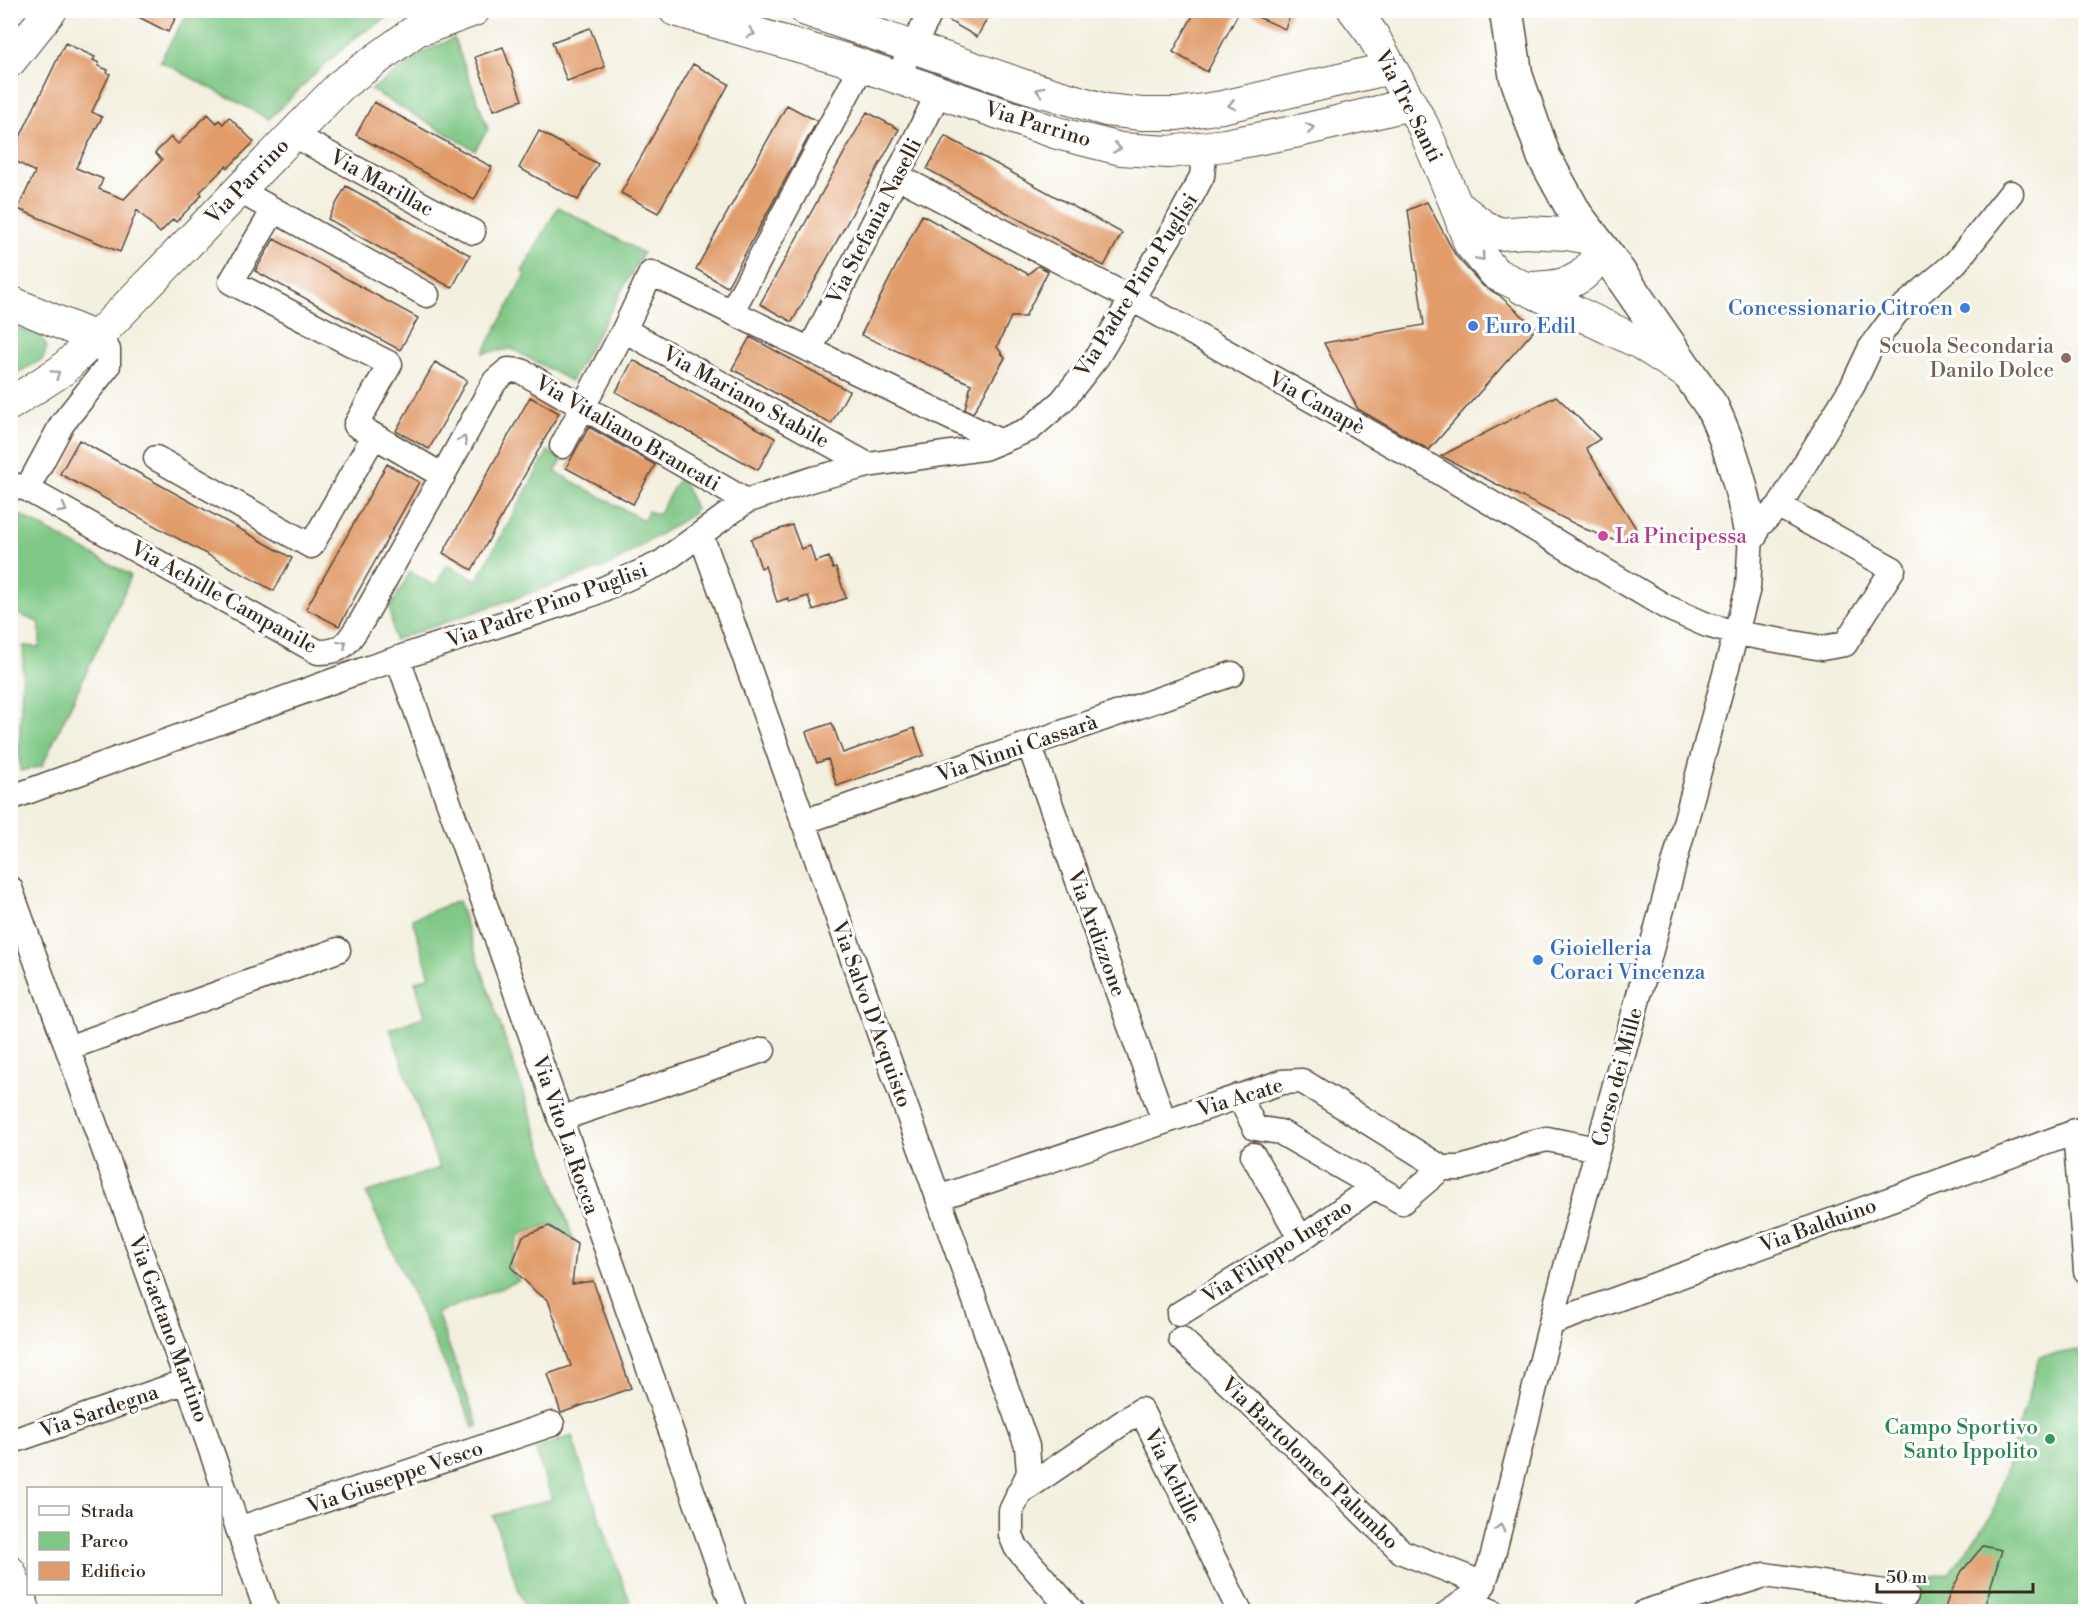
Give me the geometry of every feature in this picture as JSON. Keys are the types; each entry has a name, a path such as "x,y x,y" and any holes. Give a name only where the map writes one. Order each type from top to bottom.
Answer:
{"main road":[{"path":"1506,10 1516,76 1544,157 1576,215 1712,407 1725,433 1740,479 1751,534"}],"street":[{"path":"10,61 51,10"},
{"name":"Via Parrino","path":"10,404 61,371 96,338 341,84 444,10"},
{"name":"Via Parrino","path":"407,35 474,10"},
{"name":"Via Parrino","path":"675,10 862,66 1057,133 1121,149 1169,152 1206,148 1299,131 1411,104"},
{"name":"Via Parrino","path":"806,10 1022,85 1106,110 1142,114 1177,114 1222,107 1391,68"},
{"path":"896,78 932,10"},
{"name":"Via Tre Santi","path":"1354,10 1372,34 1423,126 1470,244 1496,274 1640,343 1688,374"},
{"path":"732,311 862,66"},
{"name":"Via Stefania Naselli","path":"810,350 939,92"},
{"name":"Via Marillac","path":"292,134 473,232"},
{"name":"Via Padre Pino Puglisi","path":"10,798 398,659 591,594 661,563 746,501 813,479 868,465 984,448 1030,429 1062,401 1097,357 1174,230 1202,176 1206,148"},
{"name":"Via Canapè","path":"897,176 1132,299 1413,458 1666,607 1707,625 1736,633 1822,648 1845,644 1893,569 1779,506"},
{"path":"1524,232 1545,219 1556,203 1557,181"},
{"path":"238,190 427,295"},
{"path":"1751,534 1779,506 1853,385 1870,349 1896,313 1956,262 2011,193"},
{"path":"1456,205 1483,226 1500,234 1524,232 1567,234 1597,243 1597,259 1588,272 1573,282 1547,288 1522,288"},
{"path":"274,210 231,282 390,364 356,425 443,476"},
{"path":"562,446 624,330 651,273 999,441"},
{"path":"10,302 96,338 108,350 108,366 62,424 19,487"},
{"name":"Via Mariano Stabile","path":"624,330 868,465"},
{"name":"Via Vitaliano Brancati","path":"508,370 521,371 746,501"},
{"name":"Via Achille Campanile","path":"19,487 318,652 332,653 345,645 363,619 495,381 508,370"},
{"path":"156,458 311,546 374,436"},
{"name":"Corso dei Mille","path":"1479,1602 1597,1149 1748,588 1751,534"},
{"name":"Via Salvo D'Acquisto","path":"701,535 1027,1446 1029,1473 1011,1511 1011,1535 1016,1547 1073,1611"},
{"name":"Via Vito La Rocca","path":"398,659 735,1611"},
{"name":"Via Ninni Cassarà","path":"803,822 1232,674"},
{"name":"Via Ardizzone","path":"1029,744 1164,1121"},
{"name":"Via Gaetano Martino","path":"10,888 267,1611"},
{"path":"68,1048 338,950"},
{"path":"560,1119 763,1050"},
{"name":"Via Acate","path":"938,1198 1282,1082 1302,1081 1442,1168"},
{"path":"1239,1096 1255,1128 1280,1132 1402,1202 1442,1168 1461,1168 1526,1144 1547,1139 1597,1149"},
{"path":"2080,1130 2085,1271"},
{"name":"Via Balduino","path":"1551,1323 2080,1130"},
{"path":"1253,1155 1301,1239"},
{"name":"Via Filippo Ingrao","path":"1179,1314 1301,1239 1374,1186"},
{"name":"Via Bartolomeo Palumbo","path":"1181,1339 1292,1443 1402,1552 1479,1602"},
{"name":"Via Sardegna","path":"10,1442 187,1381"},
{"name":"Via Achille","path":"1018,1494 1141,1410 1240,1611"},
{"name":"Via Giuseppe Vesco","path":"238,1529 552,1424"},
{"path":"10,1572 25,1611"},
{"path":"1645,1611 1765,1575 1906,1595"},
{"path":"1444,1611 1479,1602"}],"green space":[{"path":"188,11 398,11 357,36 269,119 160,61"},
{"path":"454,38 488,129 475,150 371,90 424,52"},
{"path":"558,207 643,253 571,381 512,349 483,353 526,274 522,272"},
{"path":"11,327 39,333 47,347 43,359 11,376"},
{"path":"548,451 562,460 555,472 643,520 648,511 658,515 678,480 683,480 695,509 693,514 608,566 394,640 390,608 410,572 435,586 447,565 477,580"},
{"path":"16,513 130,575 127,586 42,766 20,771 24,646 40,647 40,623 11,611 11,528"},
{"path":"458,901 574,1241 550,1224 519,1235 509,1267 519,1281 437,1313 478,1426 474,1428 366,1193 439,1168 390,1029 425,1016 415,982 430,976 412,919"},
{"name":"Campo Sportivo Santo Ippolito","path":"2078,1350 2086,1364 2085,1611 1914,1612 1917,1579 1950,1573 1993,1514 2039,1357"},
{"path":"572,1436 633,1611 526,1611 493,1516 552,1499 535,1449"}],"building":[{"path":"125,10 180,10 168,32"},
{"path":"946,10 992,10 977,37 944,18"},
{"path":"1196,10 1240,10 1207,72 1173,52"},
{"path":"1242,10 1292,10 1285,29"},
{"path":"590,28 605,67 567,81 552,42"},
{"path":"65,43 95,57 93,60 99,63 98,66 108,70 107,73 110,74 92,112 102,117 76,168 103,179 99,189 124,199 162,160 155,153 171,137 178,144 208,114 217,123 219,120 223,124 229,117 254,142 200,192 202,195 176,222 173,219 160,233 137,210 120,252 18,209 35,172 10,158"},
{"path":"503,47 522,100 494,110 475,57"},
{"path":"693,64 729,84 658,213 621,193"},
{"path":"374,102 492,167 474,200 356,135"},
{"path":"787,105 817,121 727,287 696,269"},
{"path":"867,112 899,129 792,322 760,304"},
{"path":"539,131 598,164 578,200 519,168"},
{"path":"945,136 1122,233 1104,266 927,169"},
{"path":"346,186 470,255 452,288 328,219"},
{"name":"Euro Edil","path":"1427,202 1456,256 1483,286 1499,295 1536,328 1429,450 1358,409 1324,343 1424,325 1408,210"},
{"path":"922,215 1028,274 1038,266 1048,271 1025,317 1011,317 997,347 1005,358 973,413 965,409 971,384 861,335"},
{"path":"274,239 418,318 400,350 255,271"},
{"path":"750,337 849,391 831,424 732,369"},
{"path":"633,360 775,438 758,470 616,392"},
{"path":"435,362 467,380 429,449 396,431"},
{"path":"1556,396 1600,439 1586,448 1637,530 1622,543 1585,529 1441,456"},
{"path":"530,397 559,413 472,570 443,553"},
{"path":"589,427 655,465 633,504 566,468"},
{"path":"79,440 292,558 274,591 60,474"},
{"path":"387,464 419,482 339,626 306,609"},
{"path":"792,525 801,549 810,546 815,562 829,557 833,569 836,568 846,598 813,610 808,596 789,602 788,598 777,602 765,566 761,568 751,539"},
{"path":"832,723 843,753 914,728 924,755 837,786 828,759 817,763 806,732"},
{"path":"549,1226 577,1244 572,1284 593,1281 631,1388 561,1413 548,1374 571,1366 548,1300 537,1293 511,1267 523,1236"},
{"path":"1983,1546 2002,1550 1983,1611 1944,1611 1962,1571"}],"place":[{"name":"Concessionario Citroen","path":"1965,308"},
{"name":"Euro Edil","path":"1473,326"},
{"name":"Scuola Secondaria Danilo Dolce","path":"2066,358"},
{"name":"La Pincipessa","path":"1603,536"},
{"name":"Gioielleria Coraci Vincenza","path":"1538,960"},
{"name":"Campo Sportivo Santo Ippolito","path":"2050,1439"}]}
